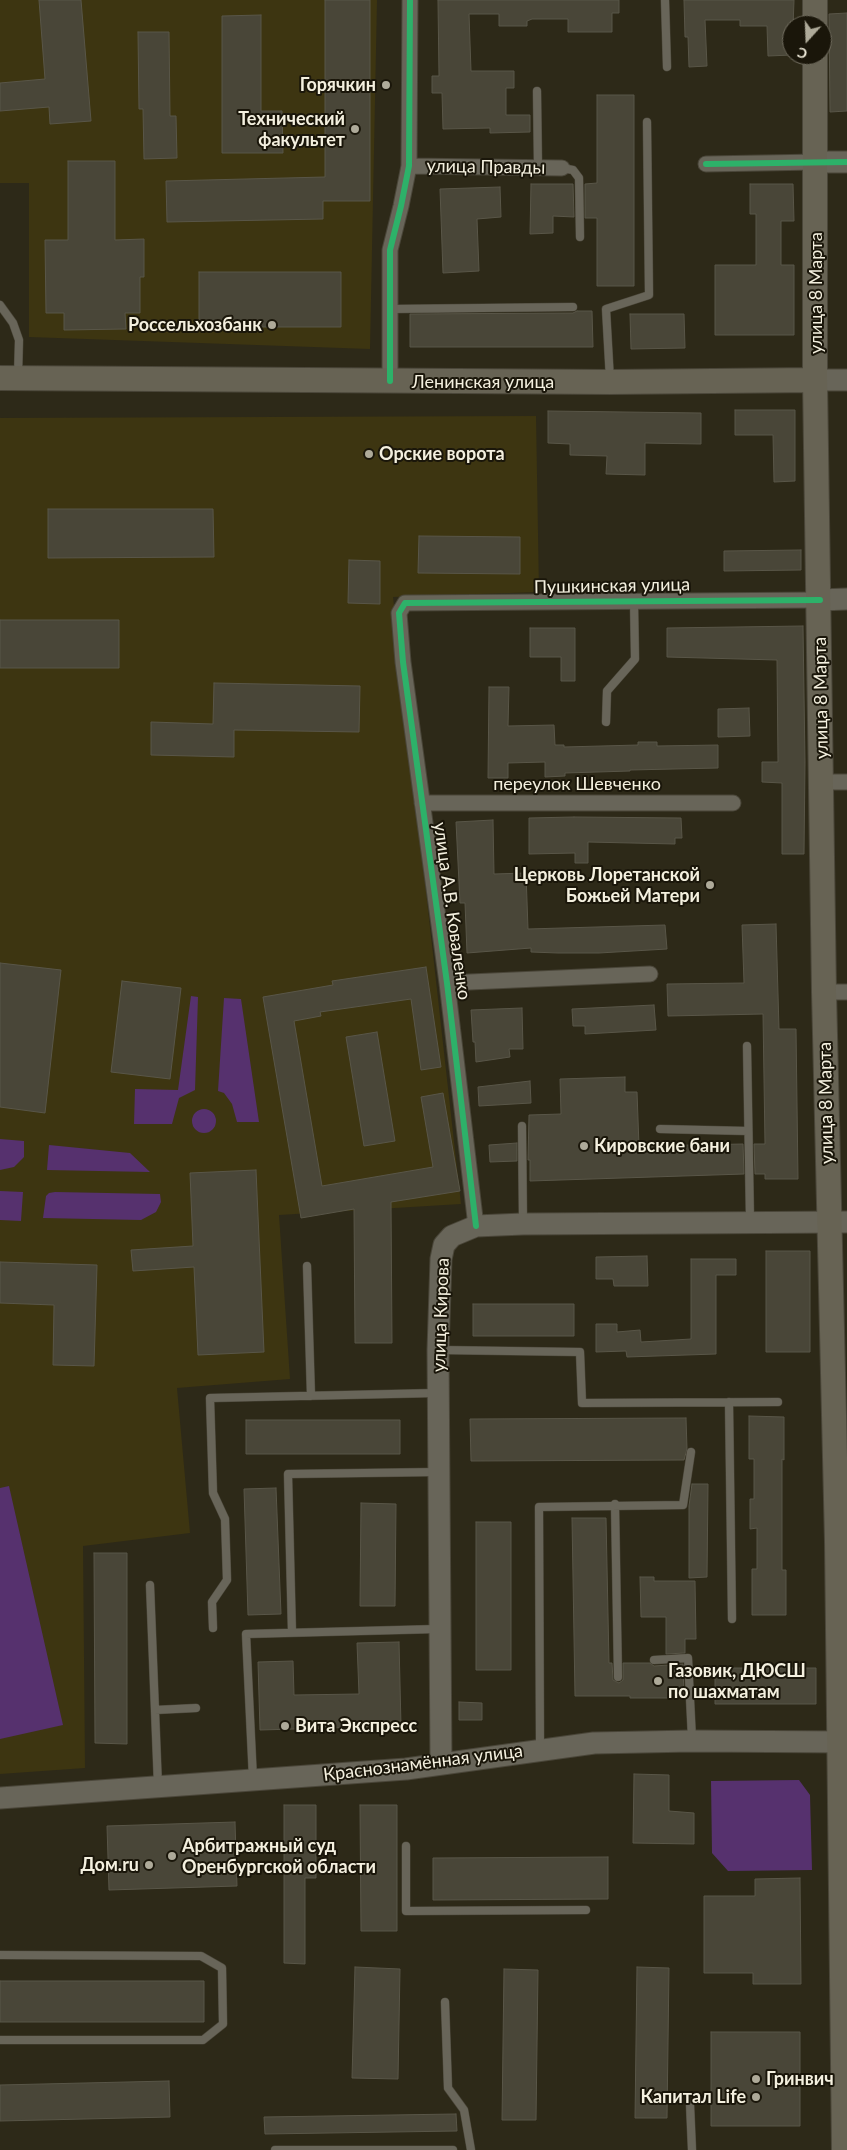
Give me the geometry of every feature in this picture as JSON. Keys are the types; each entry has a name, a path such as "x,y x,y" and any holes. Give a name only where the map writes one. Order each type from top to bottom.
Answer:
{"main road":[{"path":"815,0 815,15"},
{"name":"улица 8 Марта","path":"815,65 815,380 820,600 824,992 838,1223 844,1839 844,2150"},
{"path":"816,162 847,162"},
{"name":"Ленинская улица","path":"9,378 610,382 847,380"},
{"name":"Пушкинская улица","path":"820,600 847,599"},
{"name":"улица Кирова","path":"441,1764 438,1350 441,1259 444,1245 452,1236 476,1226 750,1222 838,1223"},
{"name":"Краснознамённая улица","path":"0,1798 406,1769 594,1743 692,1741 843,1742"}],"street":[{"path":"390,381 390,250 409,166 410,0"},
{"path":"706,164 816,162"},
{"name":"улица Правды","path":"409,166 562,168"},
{"name":"Пушкинская улица","path":"405,603 820,600"},
{"name":"улица А.В. Коваленко","path":"405,603 399,613 403,662 447,983 476,1226"},
{"path":"822,782 847,782"},
{"name":"переулок Шевченко","path":"422,803 733,803"},
{"path":"447,983 650,974"},
{"path":"824,992 847,992"}],"lane":[{"path":"665,0 667,67"},
{"path":"537,91 538,168"},
{"path":"610,382 606,308 649,295 647,122"},
{"path":"562,168 573,170 580,178 580,238"},
{"path":"0,305 13,323 19,340 9,378"},
{"path":"390,309 573,307"},
{"path":"606,722 607,691 635,659 634,601"},
{"path":"747,1046 750,1222"},
{"path":"522,1126 523,1224"},
{"path":"660,1129 748,1131"},
{"path":"307,1266 311,1396"},
{"path":"438,1350 580,1352 582,1403 778,1402"},
{"path":"213,1628 212,1602 227,1580 225,1519 213,1493 210,1398 438,1393"},
{"path":"729,1402 732,1619"},
{"path":"540,1749 540,1507 615,1504 683,1505 691,1452"},
{"path":"292,1633 288,1474 438,1472"},
{"path":"615,1504 618,1677"},
{"path":"150,1585 158,1788"},
{"path":"253,1781 246,1634 439,1629"},
{"path":"654,1660 688,1658 692,1741"},
{"path":"155,1710 196,1708"},
{"path":"406,1846 406,1911 586,1910"},
{"path":"0,1956 201,1956 222,1968 223,2024 203,2040 0,2040"},
{"path":"445,2002 448,2088 464,2110 471,2150"},
{"path":"690,2104 692,2150"},
{"path":"275,2150 453,2150"}],"shaded area":[{"path":"0,0 377,0 370,349 29,337 29,183 0,183"},
{"path":"536,416 539,592 393,597 461,1204 279,1215 290,1379 177,1388 190,1533 83,1546 85,1768 0,1774 0,418"},
{"path":"191,996 198,997 195,1090 179,1098 172,1124 134,1124 135,1089 178,1090"},
{"path":"224,998 241,999 259,1122 237,1122 232,1104 224,1093 218,1091"},
{"path":"204,1109 209,1110 215,1116 215,1126 209,1132 204,1133 199,1132 193,1126 192,1121 193,1116 199,1110"},
{"path":"0,1139 24,1141 24,1157 14,1167 0,1170"},
{"path":"49,1145 130,1153 150,1172 47,1170"},
{"path":"0,1191 23,1192 21,1221 0,1220"},
{"path":"49,1193 160,1194 161,1202 156,1212 141,1220 43,1218 46,1196"},
{"path":"9,1486 63,1725 0,1739 0,1488"},
{"path":"799,1780 810,1795 812,1870 728,1871 712,1853 711,1781"}],"building":[{"path":"39,0 81,0 91,121 50,124 49,107 0,111 0,83 45,79"},
{"path":"325,0 370,0 370,201 323,201 323,219 167,222 166,181 325,177"},
{"path":"438,0 619,0 619,13 612,13 612,32 568,32 568,19 532,19 527,21 527,26 499,26 499,14 469,14 471,71 514,71 514,88 506,88 506,115 530,115 530,132 490,133 490,128 443,129 442,93 432,93 432,76 439,76"},
{"path":"684,0 794,0 793,15 782,15 782,55 768,56 767,26 740,26 740,20 705,20 707,66 689,67 688,37 685,37"},
{"path":"847,13 847,111 830,112 832,15 829,14"},
{"path":"261,15 261,111 282,111 283,153 222,153 222,16"},
{"path":"138,32 169,32 170,116 176,116 177,158 144,159 143,109 139,109"},
{"path":"597,95 634,95 634,286 597,286 597,218 585,218 585,184 597,183"},
{"path":"68,161 115,161 115,240 144,239 144,277 140,277 140,313 125,313 126,329 64,330 64,313 46,313 45,240 68,240"},
{"path":"531,184 573,184 574,217 553,216 553,233 530,234"},
{"path":"750,184 793,184 794,221 781,221 781,265 794,265 794,335 715,335 715,265 756,265 756,214 750,214"},
{"path":"500,187 501,217 477,219 479,271 443,273 440,189"},
{"path":"199,272 341,272 341,327 199,327"},
{"path":"577,311 592,311 593,347 410,347 410,314 573,313"},
{"path":"630,314 684,314 685,348 631,349"},
{"path":"735,410 795,410 795,481 774,482 773,435 735,435"},
{"path":"548,411 701,413 701,444 645,443 645,475 606,474 607,456 570,455 570,444 548,443"},
{"path":"48,509 213,509 214,557 48,558"},
{"path":"419,536 520,537 520,574 418,573"},
{"path":"801,550 801,570 724,571 724,551"},
{"path":"349,560 380,561 380,604 348,603"},
{"path":"0,620 119,620 119,668 0,668"},
{"path":"803,626 804,854 782,854 782,783 762,782 762,762 778,762 777,660 667,657 667,628"},
{"path":"530,628 575,628 575,681 561,681 561,657 530,657"},
{"path":"214,683 360,686 359,732 234,730 234,757 151,755 151,722 213,724"},
{"path":"489,687 509,687 508,726 554,725 555,745 564,745 564,747 638,745 638,742 657,742 657,746 718,745 718,768 565,773 565,776 545,777 545,762 508,763 508,778 488,778"},
{"path":"749,708 750,736 718,737 718,709"},
{"path":"529,818 681,818 682,838 675,838 675,844 588,842 588,863 575,863 575,853 529,854"},
{"path":"493,820 494,874 526,873 528,929 665,925 667,949 599,953 558,953 531,952 531,948 467,953 465,903 460,903 456,822"},
{"path":"776,924 779,1029 796,1029 798,1179 765,1179 765,1174 755,1174 754,1144 765,1144 763,1014 668,1016 667,984 744,983 742,925"},
{"path":"0,963 61,970 45,1113 0,1107"},
{"path":"426,967 441,1067 421,1070 411,999 320,1012 321,1016 294,1021 322,1186 433,1167 421,1097 443,1093 460,1191 391,1202 392,1343 355,1343 354,1209 301,1218 263,997 333,985 332,981"},
{"path":"122,981 181,988 170,1079 111,1072"},
{"path":"654,1005 656,1030 585,1034 585,1026 573,1026 572,1009"},
{"path":"522,1008 523,1049 509,1049 510,1057 476,1062 471,1010"},
{"path":"377,1032 395,1141 364,1146 346,1037"},
{"name":"Кировские бани","path":"625,1077 625,1092 637,1092 639,1146 743,1144 744,1174 530,1181 530,1160 528,1160 529,1115 561,1114 560,1079"},
{"path":"530,1081 531,1103 479,1106 478,1087"},
{"path":"517,1143 517,1161 490,1162 489,1145"},
{"path":"256,1170 264,1352 198,1355 194,1267 133,1271 131,1250 193,1246 190,1173"},
{"path":"766,1251 810,1251 810,1352 766,1352"},
{"path":"647,1256 648,1286 614,1286 613,1279 596,1279 596,1257"},
{"path":"691,1259 736,1259 736,1275 716,1275 716,1354 627,1357 626,1351 596,1352 596,1324 617,1324 617,1332 640,1330 641,1342 691,1339"},
{"path":"0,1262 97,1265 94,1366 53,1365 54,1305 0,1303"},
{"path":"473,1304 574,1304 574,1336 473,1336"},
{"path":"749,1416 784,1417 782,1570 786,1570 786,1615 752,1615 752,1569 757,1569 757,1528 750,1529 750,1499 754,1499 754,1459 749,1459"},
{"path":"686,1418 687,1449 684,1460 471,1461 470,1419"},
{"path":"246,1420 400,1420 400,1454 246,1454"},
{"path":"692,1484 708,1484 707,1577 689,1578 689,1506"},
{"path":"276,1488 281,1614 248,1615 244,1489"},
{"path":"361,1503 396,1504 395,1606 360,1606"},
{"path":"572,1518 606,1518 609,1663 612,1663 613,1680 619,1683 623,1680 623,1663 650,1663 654,1666 683,1664 684,1698 575,1696"},
{"path":"476,1522 511,1522 511,1670 476,1670"},
{"path":"94,1553 127,1553 127,1744 95,1743"},
{"path":"640,1577 654,1577 654,1581 695,1581 696,1639 685,1639 685,1653 666,1654 666,1617 641,1617"},
{"path":"399,1642 401,1726 260,1730 258,1662 293,1661 294,1695 359,1694 357,1643"},
{"path":"715,1668 816,1668 816,1704 715,1704"},
{"path":"459,1702 482,1703 482,1720 459,1720"},
{"path":"634,1774 669,1775 669,1811 694,1813 694,1844 633,1843"},
{"path":"284,1805 316,1805 316,1878 305,1878 305,1964 284,1963"},
{"path":"360,1805 397,1805 397,1931 361,1931"},
{"name":"Арбитражный суд Оренбургской области","path":"235,1822 237,1886 109,1890 107,1826"},
{"path":"608,1857 608,1899 433,1900 433,1858"},
{"path":"800,1878 801,1984 753,1984 753,1973 704,1973 704,1896 755,1896 755,1879"},
{"path":"355,1967 400,1969 398,2079 352,2078"},
{"path":"637,1967 669,1968 667,2118 635,2118"},
{"path":"504,1969 538,1970 536,2120 502,2120"},
{"path":"0,1981 204,1981 204,2022 0,2022"},
{"name":"Гринвич","path":"711,2032 800,2032 800,2126 711,2126"},
{"path":"169,2081 170,2117 0,2121 0,2085"},
{"path":"456,2114 457,2131 265,2134 264,2117"}],"cycle path":[{"path":"390,381 390,250 409,166 410,0"},
{"path":"706,164 847,162"},
{"path":"476,1226 447,983 403,662 399,613 405,603 820,600"}],"place":[{"name":"Горячкин","path":"386,85"},
{"name":"Технический факультет","path":"355,129"},
{"name":"Россельхозбанк","path":"272,325"},
{"name":"Орские ворота","path":"369,454"},
{"name":"Церковь Лоретанской Божьей Матери","path":"710,885"},
{"name":"Кировские бани","path":"584,1146"},
{"name":"Газовик, ДЮСШ по шахматам","path":"658,1681"},
{"name":"Вита Экспресс","path":"285,1726"},
{"name":"Арбитражный суд Оренбургской области","path":"172,1856"},
{"name":"Дом.ru","path":"149,1865"},
{"name":"Гринвич","path":"756,2079"},
{"name":"Капитал Life","path":"756,2097"}]}
